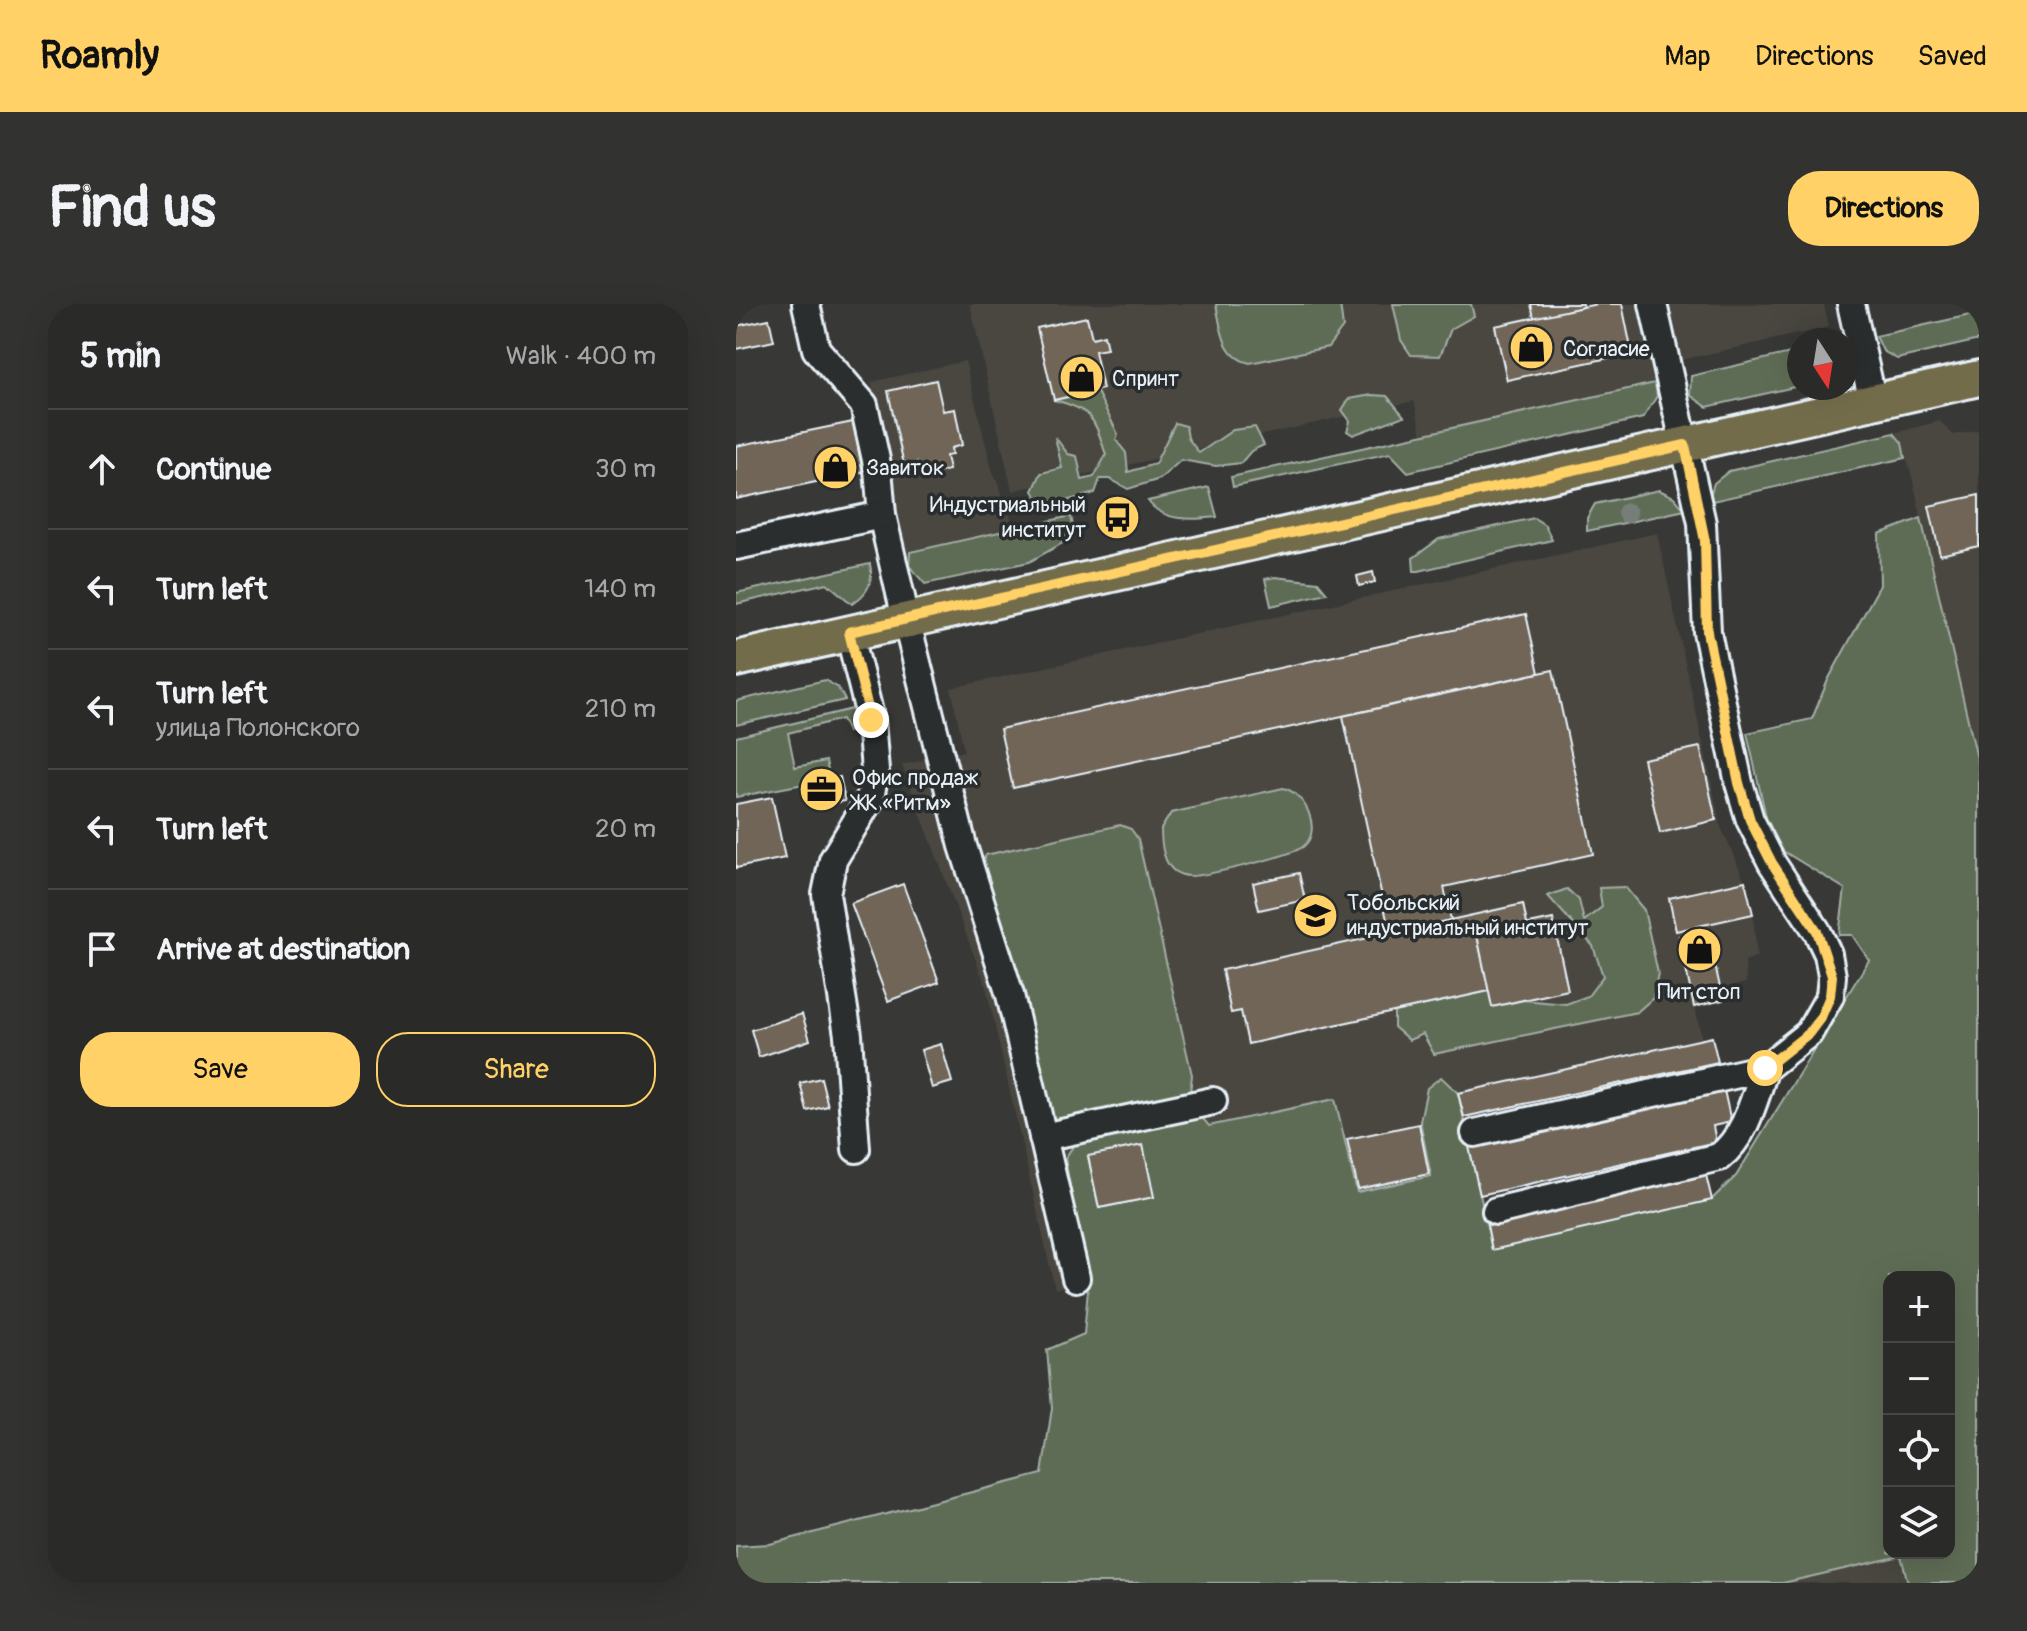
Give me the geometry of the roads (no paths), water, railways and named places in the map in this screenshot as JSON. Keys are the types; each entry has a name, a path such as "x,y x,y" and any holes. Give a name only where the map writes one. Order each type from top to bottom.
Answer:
{"main road":[{"path":"736,659 1979,378"}],"lane":[{"path":"806,304 816,349 864,405 878,469 882,515 906,619 963,846 1010,995 1076,1278"},
{"path":"1475,1133 1765,1068 1809,1033 1821,1017 1830,996 1832,976 1817,931 1772,863 1750,820 1739,783 1707,632 1705,541 1653,304"},
{"path":"1851,304 1873,402"},
{"path":"736,546 882,515"},
{"path":"849,632 871,720 875,771 870,799 833,860 826,894 845,1012 856,1149"},
{"path":"1496,1211 1719,1157 1732,1147 1747,1120 1765,1068"},
{"path":"1043,1137 1213,1101"}],"place":[{"name":"Согласие","path":"1532,348"},
{"name":"Спринт","path":"1081,378"},
{"name":"Завиток","path":"835,467"},
{"name":"Индустриальный институт","path":"1117,517"},
{"name":"Офис продаж ЖК «Ритм»","path":"821,790"},
{"name":"Тобольский индустриальный институт","path":"1316,915"},
{"name":"Пит стоп","path":"1699,950"}]}
